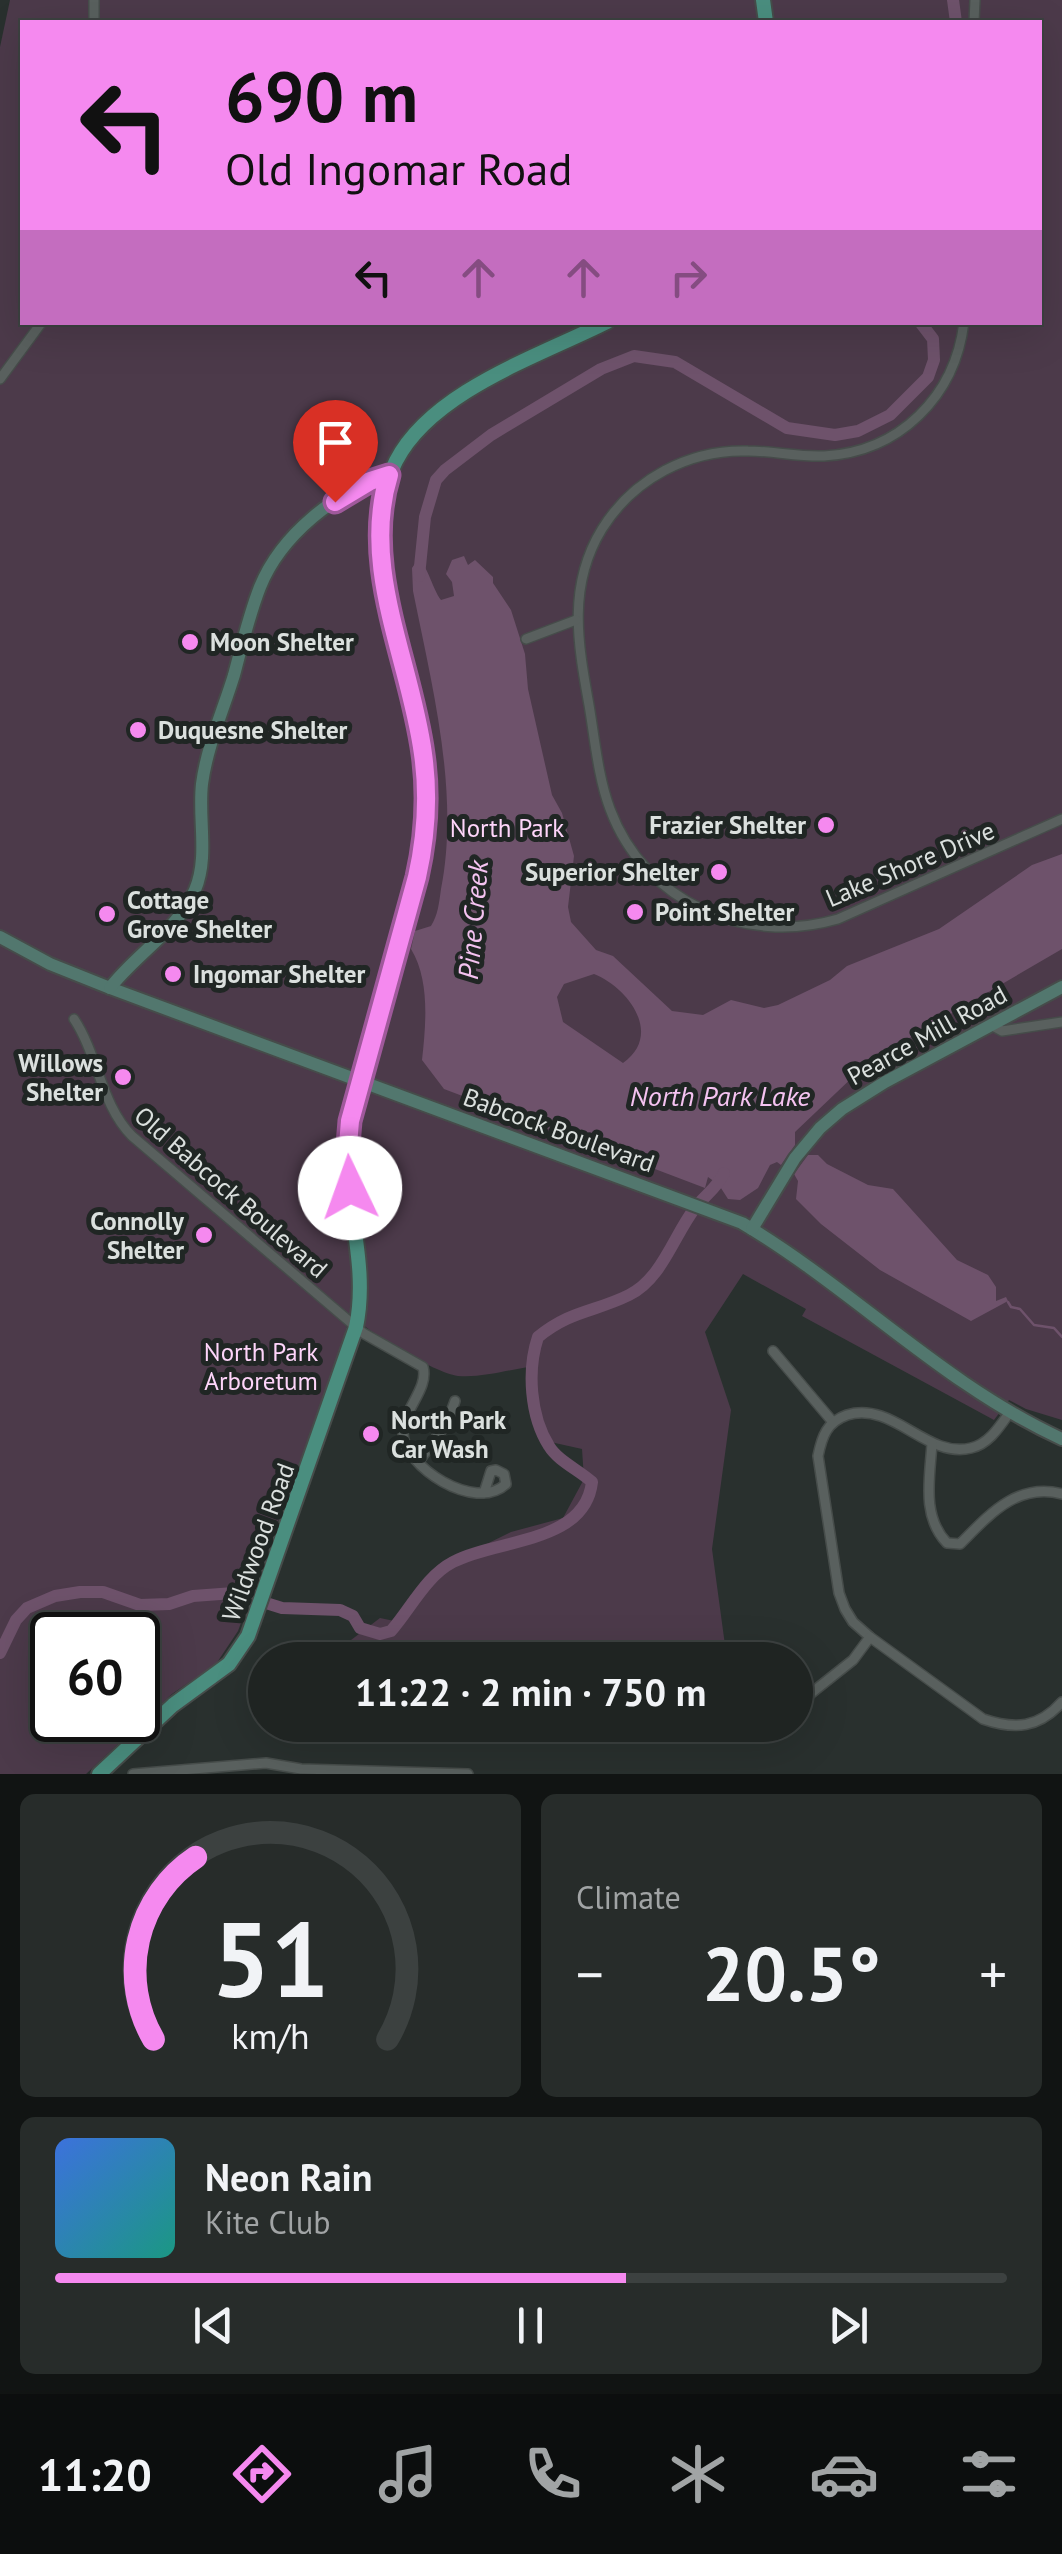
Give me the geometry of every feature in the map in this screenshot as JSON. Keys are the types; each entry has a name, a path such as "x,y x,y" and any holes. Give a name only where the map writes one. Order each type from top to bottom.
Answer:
{"main road":[{"path":"110,988 184,910 197,886 202,860 200,806 204,770 264,577 278,554 314,517 362,485 389,475 420,426 452,400 601,325"},
{"name":"Wildwood Road","path":"104,1772 173,1706 229,1664 248,1636 356,1327 362,1285 347,1157 350,1121 417,877 425,825 423,752 380,549 381,507 389,475"},
{"name":"Babcock Boulevard","path":"0,937 50,964 110,988 708,1208 752,1229 962,1381 1062,1439"},
{"name":"Pearce Mill Road","path":"752,1229 796,1158 820,1128 842,1110 885,1082 1062,987"}],"street":[{"path":"0,378 40,325"},
{"name":"Lake Shore Drive","path":"963,325 954,365 937,396 911,424 882,442 856,451 819,456 745,450 719,452 673,466 632,492 614,512 592,546 580,582 576,620 602,778 613,818 652,876 679,898 717,917 772,929 821,924 860,910 1062,819"},
{"path":"526,639 576,620"},
{"name":"Old Babcock Boulevard","path":"74,1019 90,1046 121,1126 356,1327 423,1367 424,1382 410,1406 403,1430 408,1449 420,1461"},
{"path":"991,1025 1002,1030 1062,1022"},
{"path":"773,1352 832,1422"},
{"path":"455,1401 447,1424 420,1461 452,1488 469,1494 484,1493"},
{"path":"1010,1412 993,1435 974,1448 958,1449 932,1442 876,1413 849,1414 832,1422 821,1439 818,1456 838,1593 853,1622 870,1637 983,1720 1002,1726 1032,1725 1049,1718 1062,1702"},
{"path":"932,1442 928,1496 937,1533 947,1543 960,1544 1004,1501 1051,1491 1062,1494"},
{"path":"813,1692 854,1660 870,1637"},
{"path":"133,1774 266,1763 302,1769 468,1774"}],"green space":[{"name":"North Park","path":"10,0 1062,0 1062,1420 1009,1400 994,1420 802,1316 806,1309 743,1274 705,1332 731,1410 712,1549 725,1642 348,1642 380,1618 399,1622 450,1562 511,1532 563,1518 584,1479 582,1449 546,1441 529,1367 476,1376 447,1373 401,1350 349,1314 343,1344 238,1631 216,1664 160,1705 160,1612 30,1612 30,1742 120,1742 86,1774 0,1774 0,47"}],"water":[{"name":"North Park Lake","path":"464,556 468,565 475,560 493,577 511,610 525,654 528,689 552,795 562,813 574,856 568,907 571,922 596,950 613,956 672,1011 703,1015 731,1000 764,1008 778,1005 830,980 847,966 939,929 1032,865 1062,854 1062,949 894,1047 857,1073 795,1132 795,1145 781,1165 770,1165 758,1188 740,1200 728,1199 708,1177 705,1188 444,1089 422,1060 424,988 411,949 415,931 431,926 437,913 447,815 441,740 412,568 418,559 441,600 454,596 446,574 452,560","holes":["594,974 629,1001 641,1026 635,1052 623,1063 563,1022 557,997 564,984"]},
{"name":"North Park Lake","path":"808,1155 818,1155 827,1164 868,1185 893,1189 957,1260 988,1275 996,1287 996,1301 1006,1297 1008,1301 971,1321 880,1270 796,1199 798,1181 794,1174"}],"waterway":[{"name":"Pine Creek","path":"953,0 956,20"},
{"name":"Pine Creek","path":"419,576 425,517 436,480 491,435 601,369 634,356 675,362 787,428 835,435 858,431 890,415 928,377 934,360 933,339 922,325"},
{"name":"Pine Creek","path":"0,1653 16,1620 27,1608 55,1596 80,1592 103,1592 140,1605 234,1593 282,1608 340,1610 353,1616 360,1628 380,1634 391,1631 443,1568 471,1555 536,1537 573,1517 586,1502 592,1482 553,1451 538,1421 532,1378 538,1337 561,1321 617,1301 640,1288 659,1268 687,1219 724,1173"},
{"path":"1008,1302 1034,1325 1054,1328 1062,1337"}],"place":[{"name":"Moon Shelter","path":"190,642"},
{"name":"Duquesne Shelter","path":"138,730"},
{"name":"Frazier Shelter","path":"826,825"},
{"name":"Superior Shelter","path":"719,872"},
{"name":"Point Shelter","path":"635,912"},
{"name":"Cottage Grove Shelter","path":"107,914"},
{"name":"Ingomar Shelter","path":"173,974"},
{"name":"Willows Shelter","path":"123,1077"},
{"name":"Connolly Shelter","path":"204,1235"},
{"name":"North Park Car Wash","path":"371,1434"}],"route":[{"path":"335,502 370,481 389,475 378,534 416,714 426,787 424,842 417,877 350,1121 350,1188"}],"park label":[{"name":"North Park Arboretum","path":"261,1366"}]}
